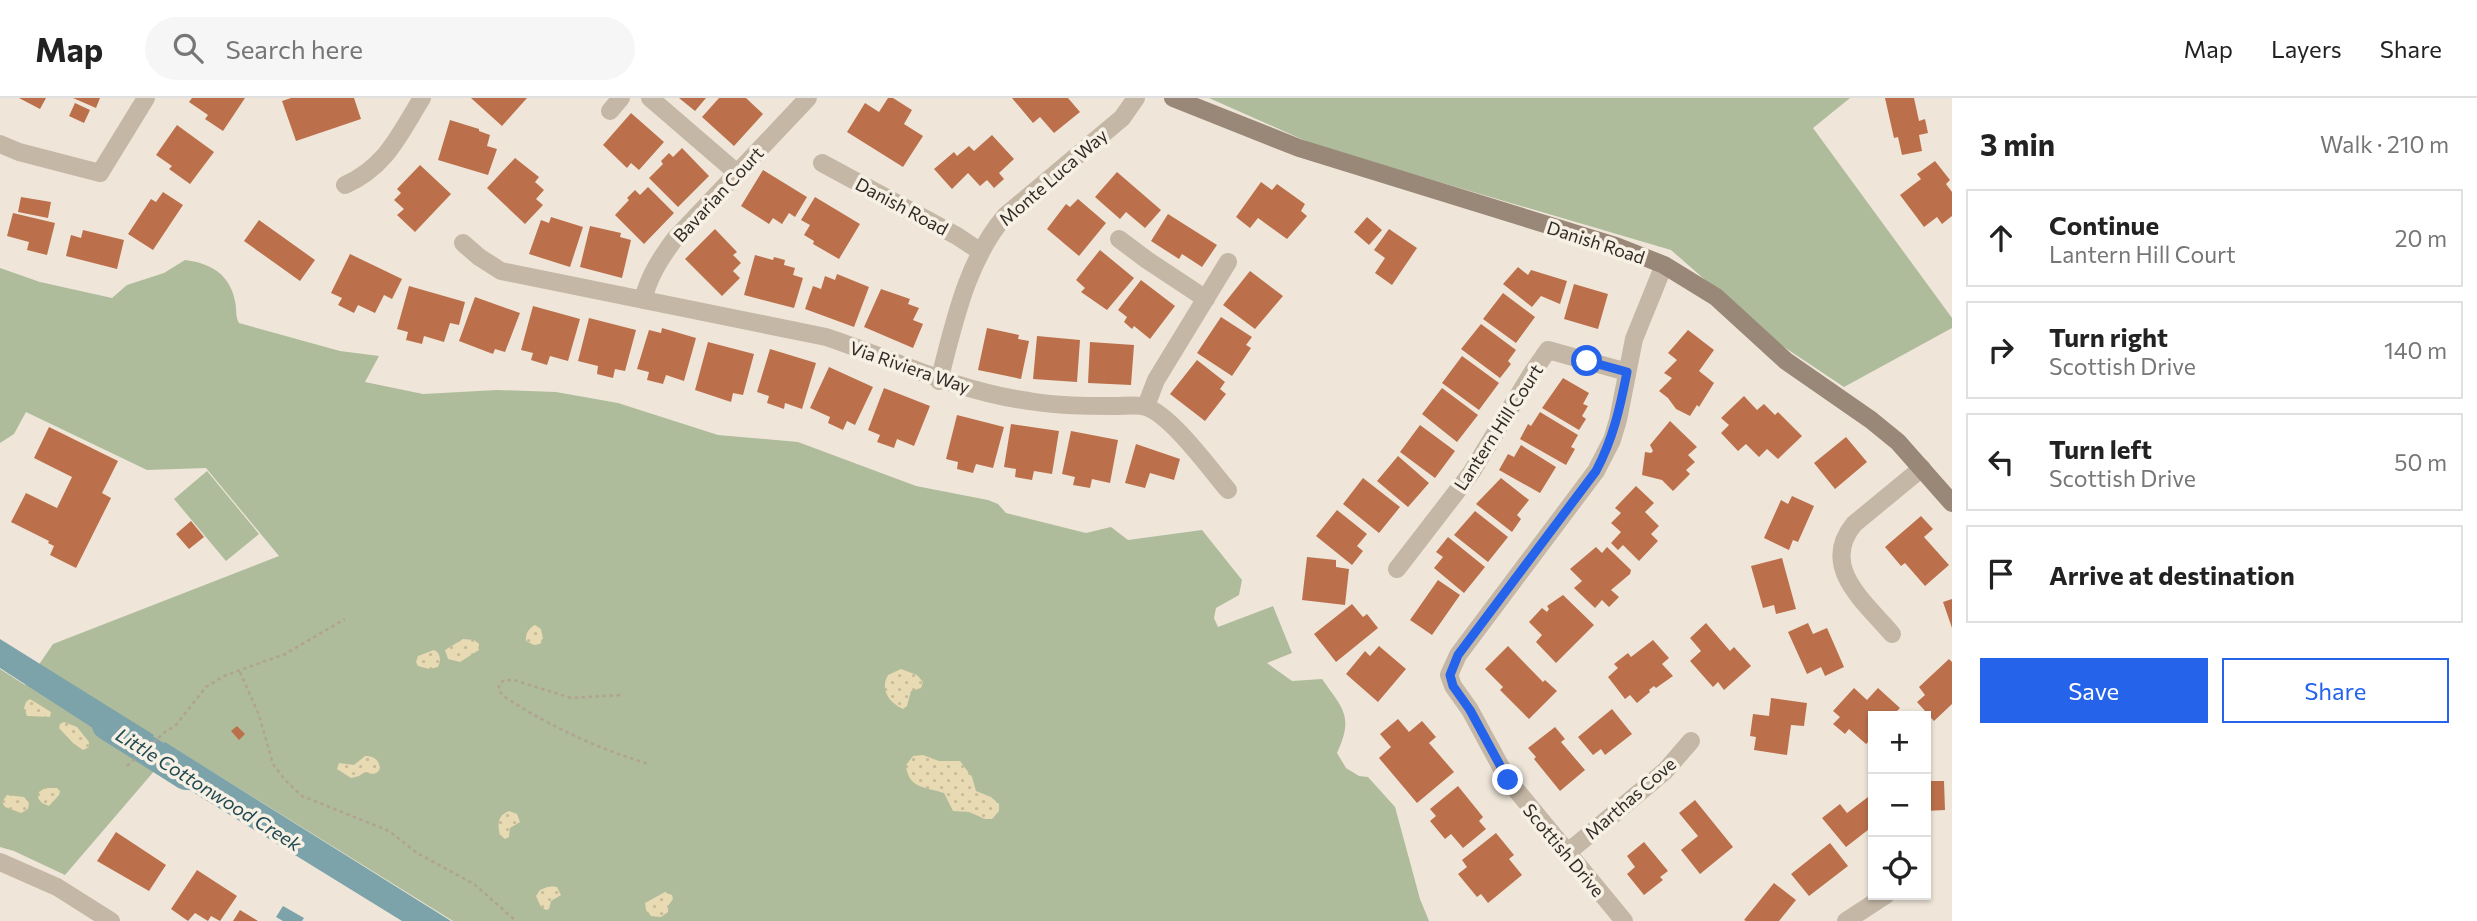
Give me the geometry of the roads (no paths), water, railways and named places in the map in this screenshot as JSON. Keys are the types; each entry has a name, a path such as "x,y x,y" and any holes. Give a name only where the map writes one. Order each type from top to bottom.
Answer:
{"street":[{"path":"0,144 19,152 100,173 146,98"},
{"path":"345,186 363,177 382,162 422,98"},
{"path":"650,98 737,173"},
{"name":"Bavarian Court","path":"643,300 647,283 674,240 808,98"},
{"name":"Monte Luca Way","path":"939,380 958,306 994,229 1005,216 1122,118 1136,98"},
{"name":"Danish Road","path":"1173,98 1300,148 1616,246 1664,265 1716,297 1786,361 1898,442 1952,503"},
{"name":"Danish Road","path":"822,163 957,236 981,252"},
{"path":"1119,239 1206,299"},
{"name":"Via Riviera Way","path":"463,243 478,257 501,271 826,337 939,380 1029,401 1146,406"},
{"path":"1228,262 1156,380 1146,406 1174,426 1228,490"},
{"name":"Scottish Drive","path":"1624,921 1508,780 1470,710 1453,686 1450,675 1458,655 1596,471 1612,440 1634,339 1664,265"},
{"name":"Lantern Hill Court","path":"1398,569 1477,465 1548,350 1627,372"},
{"path":"1892,634 1843,573 1841,548 1854,524 1922,468"},
{"name":"Marthas Cove","path":"1567,853 1665,771 1691,741"},
{"path":"0,862 57,887 111,921"},
{"path":"1846,921 1878,900"}],"water":[{"path":"0,639 154,735 133,754 0,668"},
{"path":"165,742 451,921 402,921 144,762"},
{"path":"283,906 304,918 302,921 283,921 276,917"}],"waterway":[{"name":"Little Cottonwood Creek","path":"107,725 186,775"}]}
